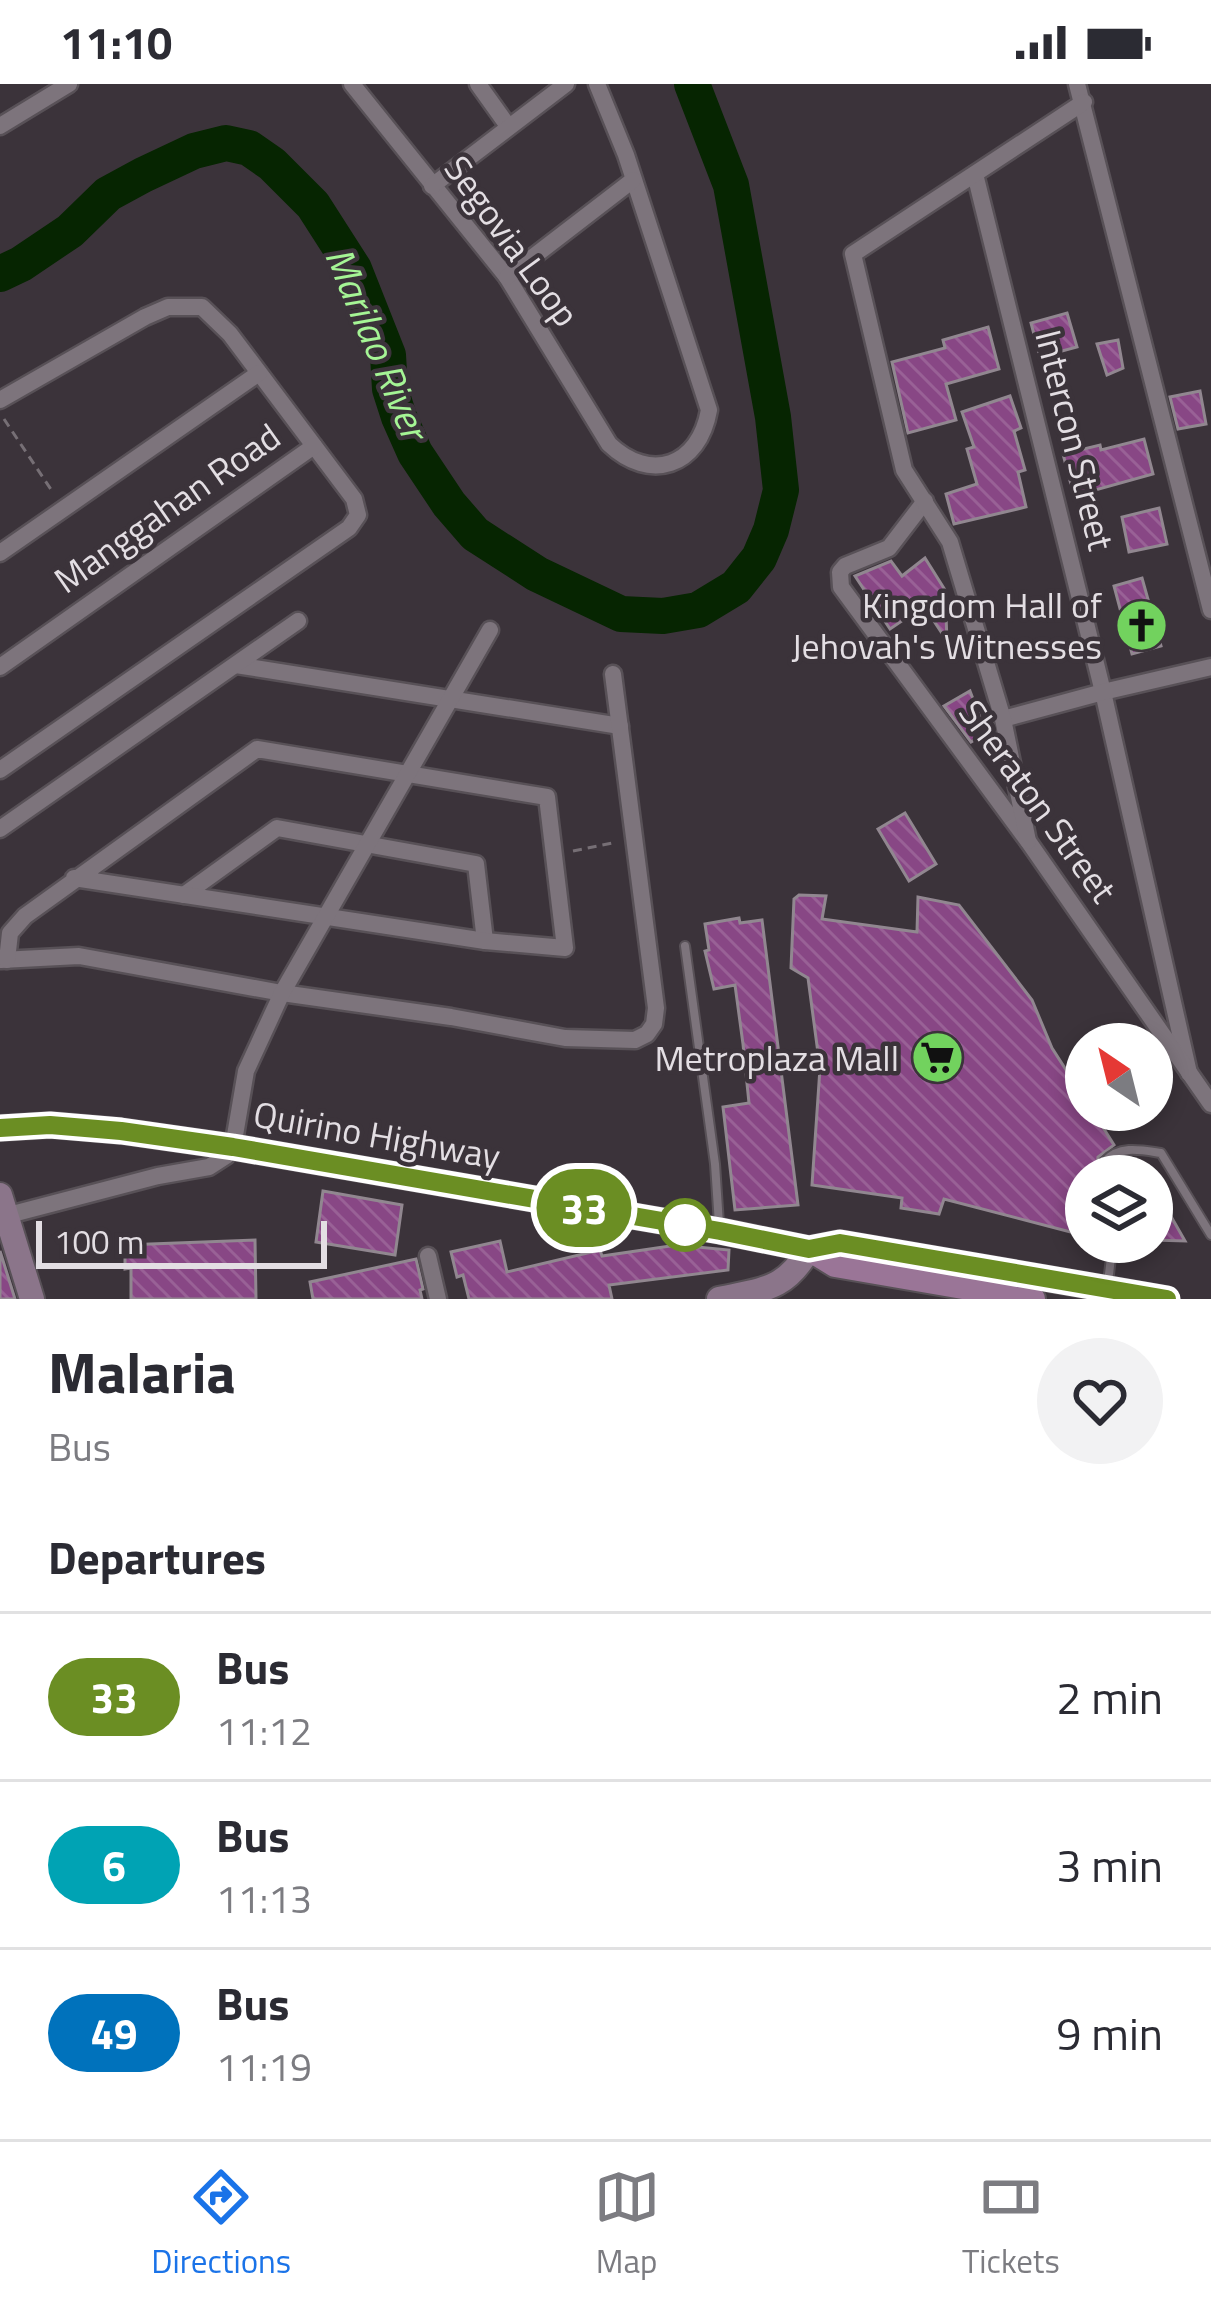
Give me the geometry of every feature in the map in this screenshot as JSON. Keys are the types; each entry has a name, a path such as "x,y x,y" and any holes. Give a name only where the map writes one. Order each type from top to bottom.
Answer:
{"main road":[{"name":"Quirino Highway","path":"0,1128 50,1125 233,1147 720,1231 809,1249 836,1264 1033,1299"},
{"path":"2,1209 32,1299"},
{"name":"Quirino Highway","path":"809,1249 840,1243 1078,1291 1166,1299"},
{"path":"719,1299 782,1282 795,1272 809,1249"}],"street":[{"path":"0,126 69,84"},
{"name":"Segovia Loop","path":"352,84 506,277 609,444 622,457 659,466 680,460 698,444 709,410 634,181"},
{"path":"478,84 508,126"},
{"path":"432,186 566,84"},
{"path":"506,277 634,181 597,84"},
{"path":"1077,84 1211,610"},
{"path":"1028,841 1003,719 950,542 904,470 853,254 1084,102"},
{"name":"Intercon Street","path":"974,174 1103,692 1189,1073"},
{"path":"0,400 145,317 168,307 202,307 260,373 354,499 358,515 356,522 0,770"},
{"path":"0,553 260,373"},
{"name":"Manggahan Road","path":"0,667 314,446"},
{"name":"Sheraton Street","path":"925,501 889,548 845,566 840,572 842,587 1028,841 1211,1104"},
{"path":"0,829 298,621"},
{"path":"2,1209 208,1167 226,1156 233,1147 246,1071 282,993 490,630"},
{"path":"236,665 620,726"},
{"path":"1003,719 1211,668"},
{"path":"74,878 566,948 547,797 257,749 74,878 16,924 4,960 79,956 565,1038 635,1040 654,1024 656,1008 613,674"},
{"path":"184,895 277,828 476,864 485,940"},
{"path":"428,1256 438,1299"}],"lane":[{"path":"685,946 716,1164 720,1231"},
{"path":"1110,1155 1137,1149 1162,1155"},
{"path":"1173,1172 1211,1234"},
{"path":"1107,1294 1111,1263"}],"path":[{"path":"0,412 64,508"},
{"path":"554,855 634,838"}],"building":[{"path":"1067,313 1077,347 1040,357 1031,323"},
{"path":"988,327 999,369 946,384 956,420 908,433 892,362 945,348 943,340"},
{"path":"1118,340 1123,368 1107,375 1097,344"},
{"path":"1200,391 1206,424 1178,429 1170,397"},
{"path":"1010,396 1021,428 1014,431 1025,470 1018,472 1026,507 954,524 946,494 977,484 967,449 974,447 962,412"},
{"path":"1144,439 1153,474 1074,496 1063,454"},
{"path":"1159,508 1167,544 1129,552 1122,517"},
{"path":"925,558 945,590 947,641 924,606 890,629 855,576 891,561 902,576"},
{"path":"1142,578 1161,646 1132,654 1114,586"},
{"path":"970,691 986,733 971,742 944,706"},
{"path":"905,813 936,864 909,881 878,829"},
{"name":"Metroplaza Mall","path":"826,896 822,919 917,932 918,897 959,905 1032,1000 1065,1068 1065,1131 1105,1131 1114,1145 1101,1155 1065,1155 1065,1231 944,1199 939,1214 901,1208 902,1198 812,1185 820,1068 808,978 791,968 794,899"},
{"path":"739,918 740,923 762,920 798,1205 735,1210 723,1107 749,1103 743,1044 735,985 714,989 705,951 709,950 705,924"},
{"path":"323,1191 402,1205 395,1255 316,1242"},
{"path":"1173,1220 1185,1241 1173,1241"},
{"path":"255,1240 256,1299 131,1299 125,1245"},
{"path":"500,1241 507,1272 600,1250 602,1256 677,1245 729,1250 728,1270 609,1285 612,1299 469,1299 451,1252"},
{"path":"0,1251 15,1299 0,1299"},
{"path":"416,1259 422,1299 313,1299 310,1282"}],"waterway":[{"name":"Marilao River","path":"0,274 70,231 108,194 143,175 194,151 226,143 249,148 313,205 354,269 388,355 390,389 415,453 475,534 537,574 621,614 663,616 698,610 736,587 759,558 781,490 773,417 731,185 692,84"}],"bus line":[{"name":"33","path":"0,1128 50,1125 233,1147 809,1249 840,1243 1167,1299"}],"place":[{"name":"Kingdom Hall of Jehovah's Witnesses","path":"1141,626"},
{"name":"Metroplaza Mall","path":"938,1058"}]}
